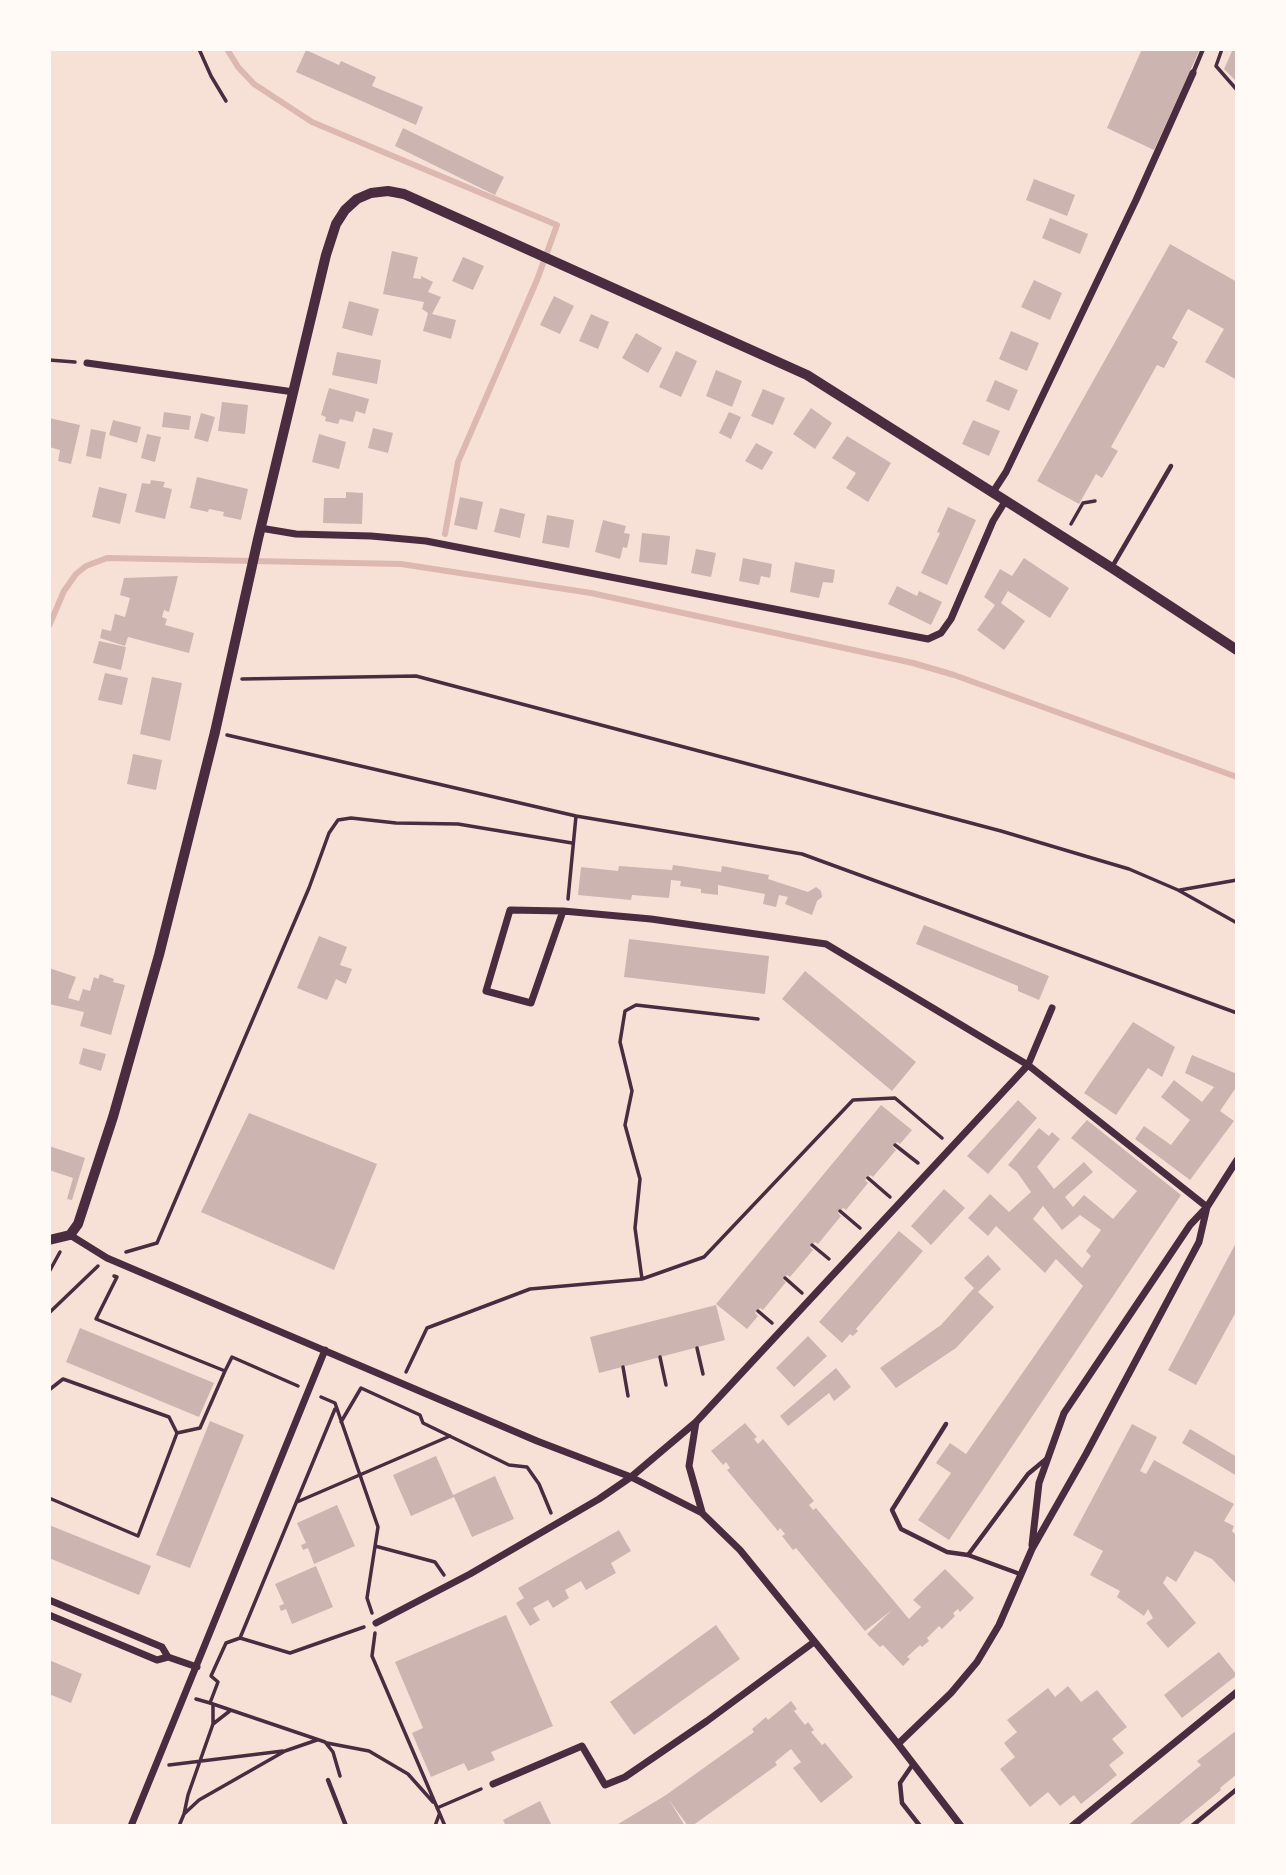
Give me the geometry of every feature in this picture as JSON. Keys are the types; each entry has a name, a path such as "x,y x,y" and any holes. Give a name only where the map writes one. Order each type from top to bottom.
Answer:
{"street":[{"path":"993,492 1006,472 1136,200 1193,73"},
{"path":"49,1240 70,1235 78,1224 135,1042 215,732 259,533 326,255 336,225 345,210 357,199 371,193 388,191 404,194 807,375 1237,650"},
{"path":"87,363 294,392"},
{"path":"259,533 371,536 426,541 928,639 941,633 951,619 993,521 1006,500"},
{"path":"565,911 531,1003 486,991 510,910 565,911 651,919 826,944 1028,1065 1207,1207"},
{"path":"376,1623 556,1526 632,1477 696,1422 1028,1065 1052,1008"},
{"path":"1032,1549 1039,1483 1064,1413 1190,1225 1207,1207 1237,1160"},
{"path":"898,1744 951,1693 977,1662 999,1625 1032,1549 1199,1242 1207,1207"},
{"path":"70,1235 107,1258 537,1441 632,1477 702,1513 740,1550 914,1763 961,1826"},
{"path":"131,1826 325,1350"},
{"path":"696,1422 689,1466 702,1513"},
{"path":"49,1600 162,1647 168,1657"},
{"path":"49,1615 157,1660 168,1657 197,1667"},
{"path":"493,1784 582,1746 605,1785 625,1777 814,1642"},
{"path":"1072,1826 1237,1692"}],"lane":[{"path":"1193,73 1203,49"},
{"path":"1112,568 1171,466"},
{"path":"946,1424 892,1510 901,1529 947,1552 968,1555 1021,1574"},
{"path":"968,1555 1028,1474 1048,1457"},
{"path":"914,1763 900,1783 902,1803 920,1826"},
{"path":"328,1780 346,1826"},
{"path":"1192,1826 1237,1789"}],"path":[{"path":"199,49 226,101"},
{"path":"1222,49 1216,65 1237,90"},
{"path":"49,360 87,363"},
{"path":"1072,523 1083,503 1096,501"},
{"path":"227,680 416,676 1001,831 1129,869 1178,890 1237,923"},
{"path":"215,732 576,816 802,854 1237,1013"},
{"path":"565,911 576,816"},
{"path":"49,1313 107,1258 157,1243 309,888 326,841 338,820 351,818 396,823 458,824 572,843"},
{"path":"1178,890 1237,880"},
{"path":"642,1279 635,1228 640,1179 625,1125 632,1091 620,1042 625,1011 636,1005 758,1019"},
{"path":"400,1383 427,1328 530,1289 642,1279 704,1257 853,1100 895,1098 952,1146"},
{"path":"895,1145 908,1155"},
{"path":"868,1178 881,1189"},
{"path":"840,1211 849,1219"},
{"path":"812,1245 821,1252"},
{"path":"96,1268 117,1277 96,1319 225,1371"},
{"path":"785,1278 794,1286"},
{"path":"758,1311 767,1318"},
{"path":"696,1348 703,1374"},
{"path":"177,1433 200,1428 232,1357 335,1403 377,1527 367,1598 376,1623 372,1656 445,1826"},
{"path":"660,1357 666,1385"},
{"path":"623,1367 628,1396"},
{"path":"49,1390 63,1379 169,1417 177,1433 138,1536 49,1498"},
{"path":"341,1422 361,1388 420,1415 424,1423 509,1465 527,1467 539,1484 556,1526"},
{"path":"240,1638 336,1407"},
{"path":"295,1503 450,1436"},
{"path":"375,1546 435,1562 450,1585"},
{"path":"179,1826 187,1795 214,1724 212,1704 218,1682 211,1676 226,1643 240,1638 290,1653 376,1623"},
{"path":"185,1695 317,1740 369,1751 408,1774 437,1806"},
{"path":"214,1724 231,1710"},
{"path":"184,1814 199,1800 285,1751 317,1740"},
{"path":"325,1742 333,1752 342,1782 335,1798"},
{"path":"155,1766 285,1751"},
{"path":"437,1806 493,1784"},
{"path":"435,1826 440,1813"}],"building":[{"path":"1142,49 1200,49 1154,150 1107,128"},
{"path":"1233,49 1237,49 1237,82 1224,69"},
{"path":"306,50 339,65 341,61 376,77 372,86 423,107 416,125 296,72"},
{"path":"403,128 504,177 495,195 395,146"},
{"path":"1034,179 1075,195 1067,216 1026,200"},
{"path":"1050,218 1088,234 1080,254 1042,238"},
{"path":"1170,244 1237,282 1237,380 1205,362 1224,329 1188,309 1172,338 1178,342 1164,368 1157,365 1111,447 1118,451 1102,478 1096,474 1079,504 1037,481"},
{"path":"392,251 418,257 413,278 421,279 421,276 433,282 428,292 441,297 432,314 456,320 451,339 423,331 428,313 422,309 424,302 383,294"},
{"path":"463,257 484,266 473,290 452,281"},
{"path":"1034,280 1062,293 1050,320 1021,307"},
{"path":"554,296 574,306 560,334 540,325"},
{"path":"349,301 379,309 372,336 342,328"},
{"path":"591,314 609,322 598,349 579,341"},
{"path":"1011,331 1039,343 1027,371 999,359"},
{"path":"636,333 662,348 648,373 622,358"},
{"path":"676,351 697,361 681,397 659,387"},
{"path":"337,352 381,360 377,384 332,375"},
{"path":"716,370 742,381 732,407 706,396"},
{"path":"995,380 1018,390 1009,411 986,401"},
{"path":"329,388 369,399 365,414 356,411 353,422 340,419 338,424 325,421 326,417 321,415"},
{"path":"763,389 785,398 773,425 751,416"},
{"path":"222,402 248,405 245,434 218,431"},
{"path":"811,408 832,423 815,449 793,434"},
{"path":"164,412 191,416 189,430 162,427"},
{"path":"729,412 741,417 731,439 719,433"},
{"path":"201,413 215,417 208,442 194,438"},
{"path":"49,418 80,425 71,464 58,461 60,450 49,447"},
{"path":"113,420 141,427 137,443 109,435"},
{"path":"973,420 1000,431 989,456 962,444"},
{"path":"373,428 393,433 388,453 368,448"},
{"path":"91,429 106,432 101,459 86,456"},
{"path":"147,434 161,437 155,462 141,458"},
{"path":"319,434 346,442 339,469 312,462"},
{"path":"847,436 891,463 868,502 846,488 856,473 832,458"},
{"path":"756,443 773,452 762,470 745,461"},
{"path":"197,477 248,489 241,520 223,516 224,512 190,508"},
{"path":"151,480 165,482 163,487 172,489 165,519 135,512 142,483 150,484"},
{"path":"99,487 127,494 120,524 92,517"},
{"path":"346,492 363,493 362,524 323,523 324,498 346,498"},
{"path":"460,497 483,502 477,530 454,525"},
{"path":"948,507 976,520 947,585 921,573 940,533 937,532"},
{"path":"500,508 525,514 520,538 494,532"},
{"path":"547,515 574,520 569,548 542,543"},
{"path":"603,520 626,526 624,533 630,534 627,548 623,547 620,559 595,552"},
{"path":"642,533 670,536 667,565 639,562"},
{"path":"696,549 716,553 711,577 691,573"},
{"path":"743,558 772,564 770,578 761,576 759,585 739,581"},
{"path":"1024,558 1069,588 1050,618 1008,591 1001,603 1025,621 1004,650 977,630 995,605 984,597 1000,569 1012,576"},
{"path":"795,562 835,570 833,583 823,582 819,598 790,592"},
{"path":"178,576 169,612 164,610 162,617 167,619 165,625 194,633 189,653 128,637 125,646 100,638 102,629 111,631 115,614 125,617 130,598 120,595 124,578"},
{"path":"897,586 917,596 919,591 942,602 931,625 888,604"},
{"path":"99,641 126,647 121,670 93,663"},
{"path":"105,673 128,678 122,705 98,700"},
{"path":"152,677 182,683 170,741 140,734"},
{"path":"133,754 162,760 156,790 127,784"},
{"path":"673,865 721,872 722,866 769,875 768,879 808,892 816,887 821,891 822,897 817,901 812,915 785,904 788,897 779,895 776,907 763,904 765,894 718,885 718,895 701,893 701,889 680,886 681,881 671,880 669,898 632,895 631,900 578,895 581,867 618,871 619,866 672,870"},
{"path":"924,925 1049,976 1039,1000 1018,991 1018,986 916,944"},
{"path":"319,936 347,947 340,965 352,969 346,984 336,979 327,1000 297,988"},
{"path":"629,939 769,956 765,994 624,977"},
{"path":"49,968 76,977 68,998 79,1001 83,989 90,991 94,977 98,979 100,974 125,985 111,1035 80,1026 84,1012 49,1004"},
{"path":"805,971 916,1062 892,1091 782,999"},
{"path":"1133,1022 1175,1047 1162,1077 1148,1068 1116,1115 1084,1093"},
{"path":"83,1048 106,1054 101,1071 79,1064"},
{"path":"1192,1055 1237,1074 1237,1086 1220,1111 1234,1121 1190,1180 1135,1139 1144,1126 1171,1145 1190,1120 1161,1097 1174,1080 1202,1102 1214,1087 1185,1073"},
{"path":"1018,1100 1037,1118 988,1174 967,1156"},
{"path":"881,1105 912,1130 900,1144 897,1142 893,1147 896,1150 873,1177 870,1175 865,1180 868,1183 846,1210 843,1208 838,1213 841,1216 818,1244 815,1242 810,1247 813,1250 790,1277 787,1275 783,1280 786,1282 763,1310 760,1308 755,1313 758,1316 747,1329 716,1304"},
{"path":"249,1113 377,1164 334,1270 201,1212"},
{"path":"1087,1120 1181,1195 949,1540 918,1520 951,1473 936,1463 950,1443 966,1454 1083,1286 1056,1259 1045,1273 996,1226 988,1236 968,1218 990,1194 1009,1212 1031,1192 1017,1172 1008,1165 1039,1128 1049,1136 1052,1132 1060,1139 1037,1167 1054,1189 1084,1162 1093,1172 1065,1197 1073,1207 1084,1195 1113,1219 1137,1191 1071,1138","holes":["1043,1206 1062,1230 1080,1215 1101,1230 1086,1251 1091,1256 1082,1268 1033,1219"]},
{"path":"49,1146 85,1158 72,1200 67,1199 73,1178 49,1170"},
{"path":"944,1189 965,1208 931,1245 911,1226"},
{"path":"899,1231 923,1251 856,1329 858,1331 853,1336 850,1334 842,1343 819,1322"},
{"path":"1237,1241 1237,1310 1196,1385 1168,1370"},
{"path":"988,1255 1001,1269 978,1292 994,1307 956,1348 896,1388 880,1368 941,1325 974,1288 964,1278"},
{"path":"716,1305 725,1340 599,1373 590,1337"},
{"path":"80,1328 214,1383 199,1417 66,1362"},
{"path":"808,1336 827,1356 794,1387 776,1368"},
{"path":"836,1368 851,1387 834,1401 829,1393 788,1426 780,1416"},
{"path":"210,1421 244,1435 190,1568 156,1555"},
{"path":"745,1423 757,1437 754,1439 758,1444 763,1439 814,1501 809,1505 813,1510 816,1508 909,1619 921,1607 913,1600 945,1569 974,1598 960,1612 958,1609 953,1613 955,1616 942,1629 939,1626 927,1638 929,1641 907,1657 910,1659 903,1666 883,1645 880,1647 867,1634 892,1610 865,1631 796,1548 793,1550 782,1536 785,1534 780,1528 778,1531 727,1470 730,1468 726,1462 723,1465 711,1451"},
{"path":"1132,1424 1157,1437 1140,1471 1146,1474 1154,1460 1234,1504 1224,1521 1234,1526 1232,1531 1237,1536 1237,1585 1212,1559 1195,1551 1176,1582 1167,1576 1163,1583 1196,1623 1168,1648 1146,1623 1153,1618 1148,1609 1144,1616 1117,1597 1120,1591 1090,1575 1103,1551 1073,1535"},
{"path":"1190,1429 1237,1457 1237,1476 1182,1443"},
{"path":"436,1456 453,1495 495,1476 514,1519 472,1537 454,1497 411,1516 393,1475"},
{"path":"337,1505 355,1546 314,1564 308,1548 303,1550 301,1545 306,1543 297,1523"},
{"path":"49,1525 151,1566 139,1595 49,1558"},
{"path":"619,1530 631,1551 611,1563 616,1573 586,1590 581,1581 565,1590 569,1598 553,1608 548,1600 533,1608 540,1620 530,1626 516,1603 524,1598 518,1588"},
{"path":"316,1566 333,1607 292,1624 286,1609 281,1611 279,1606 284,1604 275,1584"},
{"path":"506,1615 553,1726 491,1752 495,1760 468,1771 464,1763 431,1777 412,1733 423,1728 395,1662"},
{"path":"716,1625 740,1659 634,1735 610,1702"},
{"path":"1219,1652 1237,1675 1182,1718 1164,1695"},
{"path":"49,1660 82,1674 71,1703 49,1694"},
{"path":"1068,1686 1081,1702 1097,1690 1127,1727 1112,1739 1124,1753 1109,1765 1117,1775 1081,1804 1074,1795 1060,1806 1048,1792 1030,1807 1000,1769 1015,1757 1004,1743 1017,1732 1007,1720 1048,1688 1055,1697"},
{"path":"791,1701 797,1709 794,1711 805,1725 808,1722 814,1730 811,1732 822,1745 825,1743 853,1777 821,1803 793,1768 801,1762 791,1749 775,1762 777,1765 692,1826 688,1826 669,1800 685,1826 615,1826 666,1795 754,1732 752,1729 766,1717 768,1720"},
{"path":"1237,1730 1237,1774 1220,1788 1221,1790 1177,1826 1130,1824 1201,1765 1197,1761"},
{"path":"540,1801 552,1826 506,1826 503,1820"}],"waterway":[{"path":"227,49 238,67 254,84 312,122 557,225 537,280 458,462 445,534"},
{"path":"49,626 64,591 76,574 86,566 107,558 401,564 591,593 913,663 954,675 1237,777"}]}
